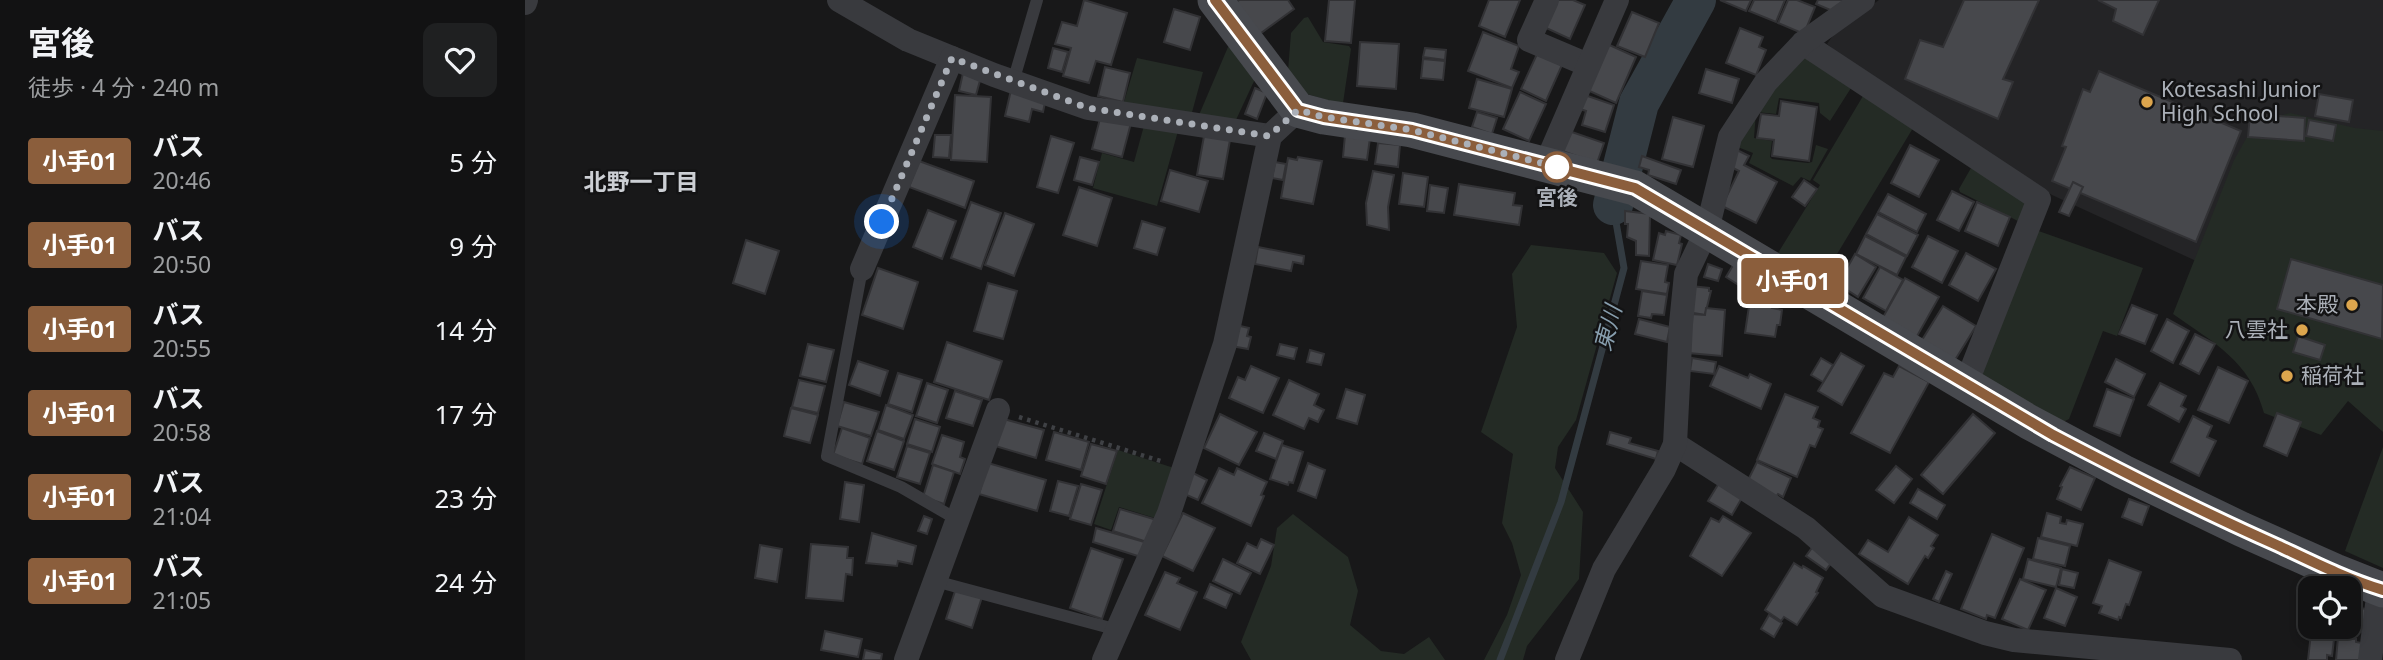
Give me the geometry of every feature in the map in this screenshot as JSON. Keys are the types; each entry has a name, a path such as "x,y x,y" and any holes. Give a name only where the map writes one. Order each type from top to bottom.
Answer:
{"street":[{"path":"839,0 908,40 1013,82 1088,108 1269,136"},
{"path":"1215,0 1298,110 1412,130 1635,188 1966,384 2123,472 2241,529 2381,590 2369,660"},
{"path":"1547,0 1529,40 1588,65"},
{"path":"1546,164 1617,0"},
{"path":"1567,660 1604,569 1664,469 1675,444 1686,274 1707,230 1730,137 1766,82 1803,43 1863,0"},
{"path":"1803,43 2039,199 1966,384"},
{"path":"862,269 952,58"},
{"path":"1104,660 1169,513 1225,344 1269,136 1298,110"},
{"path":"906,660 998,410"},
{"path":"1675,444 1806,527 1883,596 1985,633 2014,640 2230,660"}],"lane":[{"path":"1013,82 1037,0"},
{"path":"862,269 827,456 901,487 958,520"},
{"path":"935,581 1118,630"}],"path":[{"path":"998,410 1184,469"}],"shaded area":[{"name":"Kotesashi Junior High School","path":"1879,0 2383,0 2383,168 2205,265 2052,195 1827,44 1836,31"},
{"path":"1308,17 1323,42 1349,46 1351,49 1343,103 1307,94 1288,71 1291,33"},
{"path":"1236,46 1255,79 1235,122 1199,115 1228,47"},
{"path":"1802,53 1807,53 1851,84 1851,88 1830,121 1820,113 1819,103 1779,98 1776,114 1756,112 1754,138 1772,141 1772,159 1808,163 1812,162 1816,145 1828,149 1810,181 1801,177 1793,186 1749,163 1753,153 1735,146 1735,140 1768,86"},
{"path":"1137,58 1203,72 1191,116 1124,102"},
{"path":"1863,96 1913,128 1822,279 1778,253 1820,185 1813,180"},
{"path":"2290,113 2355,128 2383,131 2383,432 2348,401 2321,435 2264,413 2258,395 2240,366 2216,344 2173,314 2234,160 2255,123"},
{"path":"1145,122 1178,131 1157,206 1093,188 1102,153 1134,162"},
{"path":"1971,168 2028,201 2018,221 1960,192 1959,189"},
{"path":"2033,229 2143,268 2117,336 2103,331 2069,419 2061,423 1984,378 1981,369"},
{"path":"1531,245 1604,253 1617,273 1576,420 1558,447 1555,468 1583,512 1579,579 1527,646 1523,660 1484,660 1507,615 1521,575 1512,543 1502,523 1513,454 1481,432 1517,327 1512,274"},
{"path":"2383,447 2383,568 2345,551"},
{"path":"1118,450 1174,468 1158,519 1119,507 1111,530 1094,524"},
{"path":"1293,514 1348,557 1358,591 1350,625 1381,651 1404,654 1429,637 1445,660 1251,660 1241,642 1271,566 1277,528"}],"building":[{"path":"1084,0 1127,13 1111,65 1096,61 1089,83 1063,76 1071,48 1055,44 1062,22 1077,26"},
{"path":"1239,0 1288,0 1294,9 1257,36 1234,4"},
{"path":"1329,0 1355,0 1351,43 1325,41"},
{"path":"1489,0 1520,0 1505,37 1479,26"},
{"path":"1556,0 1573,0 1585,5 1570,39 1544,27"},
{"path":"1720,0 1751,0 1746,11"},
{"path":"1754,0 1785,0 1776,22 1749,11"},
{"path":"1788,0 1797,0 1815,7 1804,34 1778,23"},
{"path":"1818,0 1844,0 1835,12 1816,4"},
{"path":"1964,0 2039,0 2003,79 2013,82 1998,119 1905,79 1920,40 1943,47"},
{"path":"2098,0 2159,0 2143,35 2113,21 2116,9"},
{"path":"1174,9 1200,17 1190,50 1164,42"},
{"path":"1632,12 1659,23 1645,57 1617,46"},
{"path":"1740,28 1763,37 1759,47 1766,50 1756,75 1726,63"},
{"path":"1483,32 1519,46 1511,69 1519,72 1512,88 1468,71"},
{"path":"1360,42 1399,44 1396,89 1357,86"},
{"path":"1605,43 1636,57 1616,103 1585,89"},
{"path":"1053,48 1068,52 1062,72 1048,68"},
{"path":"1425,48 1446,50 1445,60 1423,57"},
{"path":"1537,54 1562,65 1546,101 1521,89"},
{"path":"1423,59 1445,61 1443,80 1421,78"},
{"path":"1105,67 1130,73 1123,102 1098,96"},
{"path":"1706,69 1739,79 1732,103 1699,93"},
{"path":"2099,71 2241,131 2196,242 2052,181 2066,147 2062,146 2083,89 2090,92"},
{"path":"963,73 981,77 976,95 959,91"},
{"path":"1477,79 1512,89 1504,117 1469,108"},
{"path":"1255,88 1267,93 1257,119 1245,114"},
{"path":"1011,90 1046,98 1043,112 1032,109 1029,122 1005,116"},
{"path":"1520,92 1546,104 1529,141 1503,129"},
{"path":"1582,94 1614,105 1605,132 1582,125 1586,111 1577,108"},
{"path":"2319,94 2353,100 2349,122 2315,116"},
{"path":"955,95 991,97 987,162 951,160"},
{"path":"1781,101 1817,107 1809,161 1772,156 1774,140 1757,138 1761,114 1779,116"},
{"path":"1477,112 1497,118 1492,134 1472,127"},
{"path":"2250,114 2305,118 2304,141 2248,137"},
{"path":"1101,115 1131,123 1122,157 1092,149"},
{"path":"1673,117 1704,126 1693,167 1662,159"},
{"path":"2309,120 2336,125 2333,141 2306,136"},
{"path":"1569,131 1604,143 1597,163 1562,151"},
{"path":"935,135 951,135 949,158 933,157"},
{"path":"1345,135 1370,138 1367,160 1343,157"},
{"path":"1051,136 1074,143 1058,193 1037,187"},
{"path":"1204,136 1230,140 1223,179 1197,175"},
{"path":"1378,143 1400,145 1398,167 1375,164"},
{"path":"1910,145 1939,160 1919,197 1891,183"},
{"path":"1737,150 1749,156 1744,165 1777,182 1756,223 1722,206 1739,171 1729,166"},
{"path":"1642,156 1681,170 1676,184 1648,175 1649,170 1639,167"},
{"path":"1080,157 1099,162 1092,185 1074,180"},
{"path":"1298,157 1322,161 1313,204 1281,198 1288,158 1297,160"},
{"path":"919,161 974,181 965,208 909,187"},
{"path":"1275,162 1286,164 1283,180 1272,178"},
{"path":"1170,170 1208,181 1199,212 1161,201"},
{"path":"1373,171 1394,175 1388,207 1389,230 1367,225 1366,203"},
{"path":"1403,173 1428,177 1424,207 1399,204"},
{"path":"1804,180 1817,189 1805,206 1792,197"},
{"path":"2073,182 2083,187 2069,216 2059,212"},
{"path":"1459,184 1515,193 1513,205 1522,206 1519,225 1454,215"},
{"path":"1430,185 1448,188 1444,213 1427,211"},
{"path":"1079,187 1112,198 1097,246 1063,235"},
{"path":"1952,191 1974,202 1959,231 1937,220"},
{"path":"1888,194 1926,214 1917,232 1878,212"},
{"path":"971,202 1001,213 981,269 951,258"},
{"path":"1977,202 2010,217 1998,246 1965,231"},
{"path":"928,210 956,221 942,259 913,247"},
{"path":"1625,211 1650,214 1649,256 1636,255 1636,241 1627,237"},
{"path":"1005,213 1034,224 1014,276 985,265"},
{"path":"1877,214 1918,235 1907,256 1866,234"},
{"path":"1142,221 1165,228 1157,255 1134,248"},
{"path":"1666,231 1681,235 1679,243 1682,244 1677,265 1653,260 1659,233 1665,235"},
{"path":"1865,236 1906,257 1897,275 1856,254"},
{"path":"1928,236 1958,251 1942,283 1912,267"},
{"path":"746,240 779,251 765,294 733,283"},
{"path":"1258,247 1304,256 1303,264 1293,262 1291,271 1255,264"},
{"path":"1966,253 1996,269 1978,301 1949,285"},
{"path":"1855,254 1876,267 1858,297 1838,284"},
{"path":"2291,259 2383,285 2382,339 2277,309"},
{"path":"1641,261 1668,265 1665,282 1669,283 1667,294 1636,289"},
{"path":"1735,262 1755,273 1745,289 1726,277"},
{"path":"1708,264 1722,269 1718,281 1704,277"},
{"path":"1880,267 1903,280 1886,311 1863,298"},
{"path":"878,268 918,282 903,329 862,315"},
{"path":"1905,278 1939,297 1916,338 1882,319"},
{"path":"988,283 1017,291 1003,339 974,331"},
{"path":"1691,286 1709,288 1711,291 1705,315 1688,312"},
{"path":"1642,291 1667,295 1664,315 1652,314 1651,318 1638,316"},
{"path":"1756,293 1774,296 1772,308 1782,310 1775,337 1745,333 1749,306 1754,307"},
{"path":"2132,305 2157,315 2145,344 2119,334"},
{"path":"1943,306 1976,326 1955,360 1922,340"},
{"path":"1706,308 1725,310 1722,356 1688,353 1691,314 1705,315"},
{"path":"1639,319 1670,327 1667,342 1635,334"},
{"path":"2167,319 2189,331 2173,363 2151,351"},
{"path":"1236,325 1249,328 1247,336 1251,337 1248,349 1231,346"},
{"path":"2195,334 2215,344 2199,374 2180,364"},
{"path":"2298,336 2325,345 2320,360 2293,352"},
{"path":"947,342 1002,361 989,400 934,382"},
{"path":"808,344 834,350 826,382 800,376"},
{"path":"1280,344 1297,348 1294,359 1277,355"},
{"path":"1310,350 1324,354 1321,365 1307,362"},
{"path":"1841,353 1864,366 1842,405 1818,391"},
{"path":"1692,358 1716,362 1714,374 1690,371"},
{"path":"1821,358 1833,365 1823,382 1811,375"},
{"path":"2116,359 2145,374 2134,397 2105,382"},
{"path":"858,361 888,371 880,396 849,385"},
{"path":"1251,366 1279,378 1263,413 1229,398 1238,377 1245,380"},
{"path":"1719,366 1748,378 1750,374 1771,384 1761,409 1710,386"},
{"path":"1899,366 1929,382 1890,453 1851,433 1884,373 1893,377"},
{"path":"2218,367 2248,381 2229,423 2198,410"},
{"path":"898,373 922,380 912,412 888,404"},
{"path":"799,380 825,386 818,413 792,407"},
{"path":"1289,380 1319,394 1314,405 1324,410 1318,422 1309,418 1304,429 1273,415"},
{"path":"927,383 948,390 937,423 916,416"},
{"path":"2160,383 2186,396 2181,406 2186,409 2179,422 2148,405"},
{"path":"1346,389 1365,395 1357,424 1337,418"},
{"path":"2107,389 2134,399 2120,436 2094,426"},
{"path":"955,391 982,400 973,426 946,418"},
{"path":"1785,394 1818,407 1813,418 1820,421 1818,427 1823,429 1815,447 1810,445 1797,477 1757,460"},
{"path":"844,402 879,412 871,436 837,426"},
{"path":"886,405 913,415 904,439 878,430"},
{"path":"791,408 818,415 810,443 784,436"},
{"path":"2277,413 2301,422 2287,456 2264,446"},
{"path":"1220,414 1257,432 1239,465 1204,448"},
{"path":"1973,414 1995,433 1943,494 1921,475"},
{"path":"2193,416 2212,426 2207,437 2216,441 2199,476 2171,462"},
{"path":"1000,418 1044,430 1036,458 992,445"},
{"path":"915,419 940,427 932,452 907,444"},
{"path":"842,428 870,438 862,464 833,455"},
{"path":"877,431 904,441 894,470 867,461"},
{"path":"1054,432 1089,442 1081,470 1046,460"},
{"path":"1610,432 1631,438 1629,443 1658,451 1656,459 1607,444"},
{"path":"1264,433 1283,441 1276,459 1256,451"},
{"path":"942,435 964,442 960,457 965,459 960,474 932,464"},
{"path":"1091,444 1117,451 1106,484 1081,476"},
{"path":"1282,445 1303,452 1293,483 1289,482 1288,485 1270,479"},
{"path":"907,446 930,453 920,484 897,477"},
{"path":"1757,462 1791,478 1783,497 1778,494 1776,497 1748,480"},
{"path":"988,463 1046,480 1037,511 979,494"},
{"path":"1308,463 1325,470 1316,498 1298,491"},
{"path":"933,465 954,472 944,504 923,497"},
{"path":"1896,466 1912,479 1894,503 1876,490"},
{"path":"2070,467 2095,478 2081,510 2057,499 2062,487 2060,486"},
{"path":"1219,468 1234,475 1237,468 1267,482 1251,526 1202,503"},
{"path":"1191,472 1207,480 1198,500 1182,493"},
{"path":"1058,481 1078,486 1069,516 1050,511"},
{"path":"845,482 864,485 859,522 840,519"},
{"path":"1719,483 1743,496 1732,515 1708,501"},
{"path":"1081,484 1102,490 1091,525 1070,519"},
{"path":"1918,489 1945,505 1937,519 1910,503"},
{"path":"2129,499 2149,506 2142,525 2122,517"},
{"path":"1120,509 1157,520 1150,543 1113,531"},
{"path":"1183,513 1215,528 1193,571 1162,556"},
{"path":"2047,513 2061,517 2060,523 2066,524 2067,520 2083,524 2077,546 2041,537"},
{"path":"924,516 932,519 927,534 918,531"},
{"path":"1723,516 1751,533 1722,576 1690,556 1711,518 1719,522"},
{"path":"1909,517 1938,535 1928,558 1925,556 1908,584 1859,554 1868,540 1888,552"},
{"path":"1096,528 1148,543 1141,557 1093,542"},
{"path":"872,533 916,546 912,564 898,561 897,566 866,563"},
{"path":"1992,534 2024,548 1995,618 1987,615 1986,619 1961,609"},
{"path":"2038,538 2070,546 2065,566 2033,559"},
{"path":"1261,539 1274,545 1260,574 1237,563 1247,543 1257,548"},
{"path":"811,544 848,547 847,558 853,558 852,575 846,574 843,601 806,598"},
{"path":"760,545 782,549 777,582 755,578"},
{"path":"1814,545 1834,559 1826,570 1806,556"},
{"path":"1091,548 1123,559 1102,619 1070,608"},
{"path":"1223,559 1251,573 1240,594 1213,581"},
{"path":"2028,559 2061,568 2056,587 2023,579"},
{"path":"2109,560 2141,572 2129,605 2126,604 2118,620 2099,613 2102,606 2093,603"},
{"path":"1794,563 1823,578 1816,592 1818,593 1797,625 1784,617 1781,621 1765,610"},
{"path":"2062,569 2078,573 2074,588 2059,585"},
{"path":"1946,571 1952,574 1939,602 1933,599"},
{"path":"1165,572 1180,578 1177,583 1197,592 1180,630 1145,615"},
{"path":"2020,579 2046,590 2028,630 2002,619"},
{"path":"1210,584 1232,594 1226,608 1204,598"},
{"path":"956,588 982,597 972,628 946,619"},
{"path":"2056,588 2077,597 2065,626 2044,618"},
{"path":"2361,608 2366,609 2364,632 2361,632"},
{"path":"1769,615 1782,623 1774,637 1761,629"},
{"path":"825,631 862,639 858,657 821,650"},
{"path":"2310,639 2334,639 2332,656 2327,655 2327,660 2308,660"},
{"path":"2338,639 2356,639 2356,642 2362,643 2360,660 2336,660"},
{"path":"865,650 882,654 881,660 863,660"}],"waterway":[{"name":"東川","path":"1613,205 1639,103 1696,0"},
{"name":"東川","path":"1500,660 1561,502 1624,268 1613,205"}],"bus line":[{"name":"小手01","path":"1215,0 1298,110 1324,117 1412,130 1635,188 2053,435 2241,529 2335,572 2383,590"}],"place":[{"name":"Kotesashi Junior High School","path":"2147,102"},
{"name":"宮後","path":"1557,167"},
{"name":"本殿","path":"2352,305"},
{"name":"八雲社","path":"2302,330"},
{"name":"稲荷社","path":"2287,376"}],"district":[{"name":"北野一丁目","path":"641,182"}],"route":[{"path":"882,222 952,58 1088,108 1269,136 1298,110 1324,117 1412,130 1557,167"}]}
